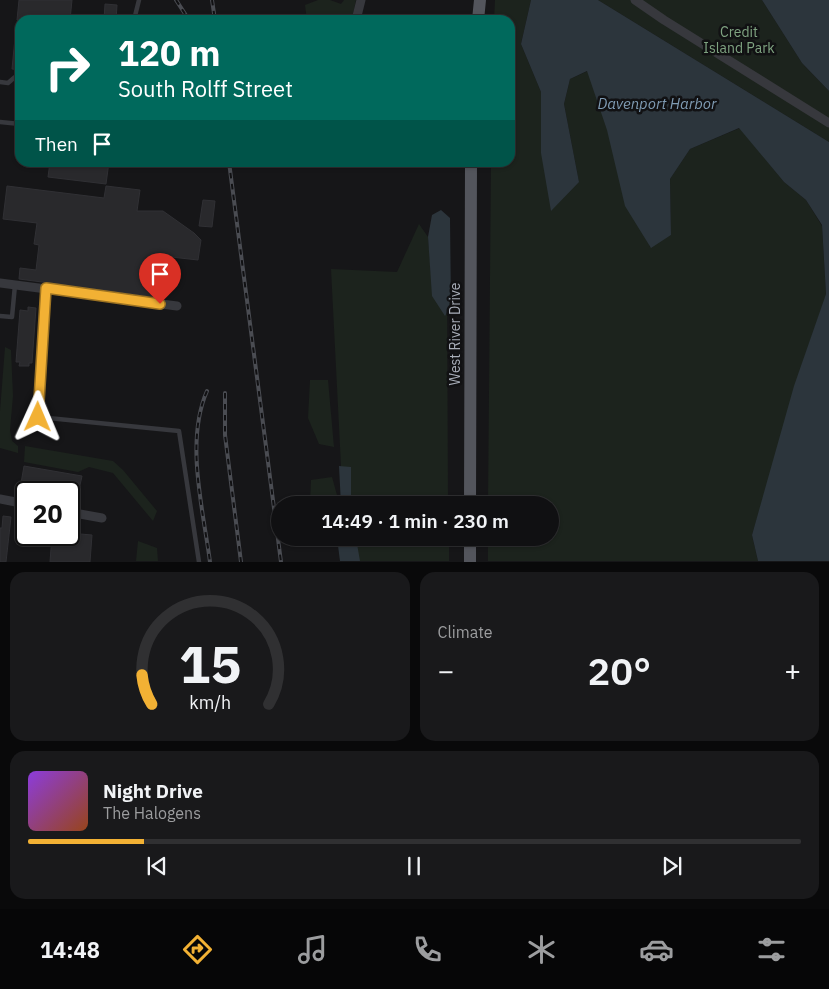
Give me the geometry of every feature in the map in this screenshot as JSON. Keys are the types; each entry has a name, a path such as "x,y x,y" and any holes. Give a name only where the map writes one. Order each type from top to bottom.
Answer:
{"main road":[{"path":"478,15 480,0"},
{"name":"West River Drive","path":"470,496 471,167"},
{"path":"470,546 470,562"}],"street":[{"path":"357,15 361,0"},
{"path":"635,0 829,123"},
{"path":"0,283 177,306"},
{"path":"0,499 15,502"},
{"path":"80,514 102,518"}],"lane":[{"path":"135,15 139,0"},
{"path":"0,82 8,83 15,77"},
{"path":"2,123 15,124"},
{"path":"0,316 12,318 15,285"},
{"path":"46,288 38,417 179,431 199,562"}],"green space":[{"path":"318,0 330,0 341,4 344,0 356,0 353,15 306,15 305,5"},
{"path":"495,0 531,0 521,44 541,92 541,153 579,182 564,104 570,79 588,71 650,247 671,235 670,179 690,149 740,128 784,182 806,200 822,226 826,295 806,353 752,535 758,561 488,561 488,546 559,546 559,496 488,496 491,167 515,167 515,15 494,15"},
{"name":"Credit Island Park","path":"598,0 762,0 802,63 829,91 829,142"},
{"path":"419,224 428,237 431,273 447,274 448,496 343,496 331,269 397,272"},
{"path":"5,347 11,350 13,396 10,430 12,441 18,446 18,453 0,448 0,411"},
{"path":"310,380 328,380 334,447 319,444 308,418"},
{"path":"25,446 113,461 123,470 157,511 153,521 113,473 89,467 78,472 24,462"},
{"path":"332,477 337,496 310,496 311,480"},
{"path":"138,541 157,548 158,561 136,561"},
{"path":"345,546 449,546 449,561 346,561"}],"water":[{"name":"Davenport Harbor","path":"531,0 598,0 829,142 829,561 758,561 752,535 794,386 826,294 822,225 806,200 784,182 739,128 690,149 670,179 671,235 651,248 625,206 607,130 587,71 570,79 564,104 579,182 551,211 541,153 541,92 521,44"},
{"path":"762,0 829,0 829,91 802,63"},
{"path":"441,210 450,218 451,305 445,316 432,296 428,237 432,215"},
{"path":"339,466 351,467 351,496 341,496"},
{"path":"338,546 357,546 360,561 340,561"}],"building":[{"path":"19,0 72,0 70,15 18,15"},
{"path":"105,4 117,5 116,15 104,15"},
{"path":"15,38 15,69 12,69"},
{"path":"49,167 108,167 106,184 48,177"},
{"path":"7,186 104,198 106,186 140,190 137,211 163,211 194,233 201,240 198,260 153,255 152,260 146,260 144,271 148,272 146,281 165,283 164,298 19,279 20,268 36,270 39,245 34,244 37,223 3,219"},
{"path":"203,200 215,201 212,227 199,226"},
{"path":"28,307 36,308 32,363 29,363 29,366 19,366 20,362 16,362 20,310 28,311"},
{"path":"24,466 82,476 80,485 80,481 21,481"},
{"path":"3,516 11,517 6,562 0,562 0,528 2,528"},
{"path":"80,534 92,535 90,562 50,562 51,546 80,546"}],"railway":[{"path":"176,0 186,15"},
{"path":"212,0 214,15"},
{"path":"230,167 281,562"},
{"path":"207,391 197,431 196,453 200,498 210,562"},
{"path":"225,393 225,435 241,562"}],"route":[{"path":"38,417 46,288 160,304"}]}
